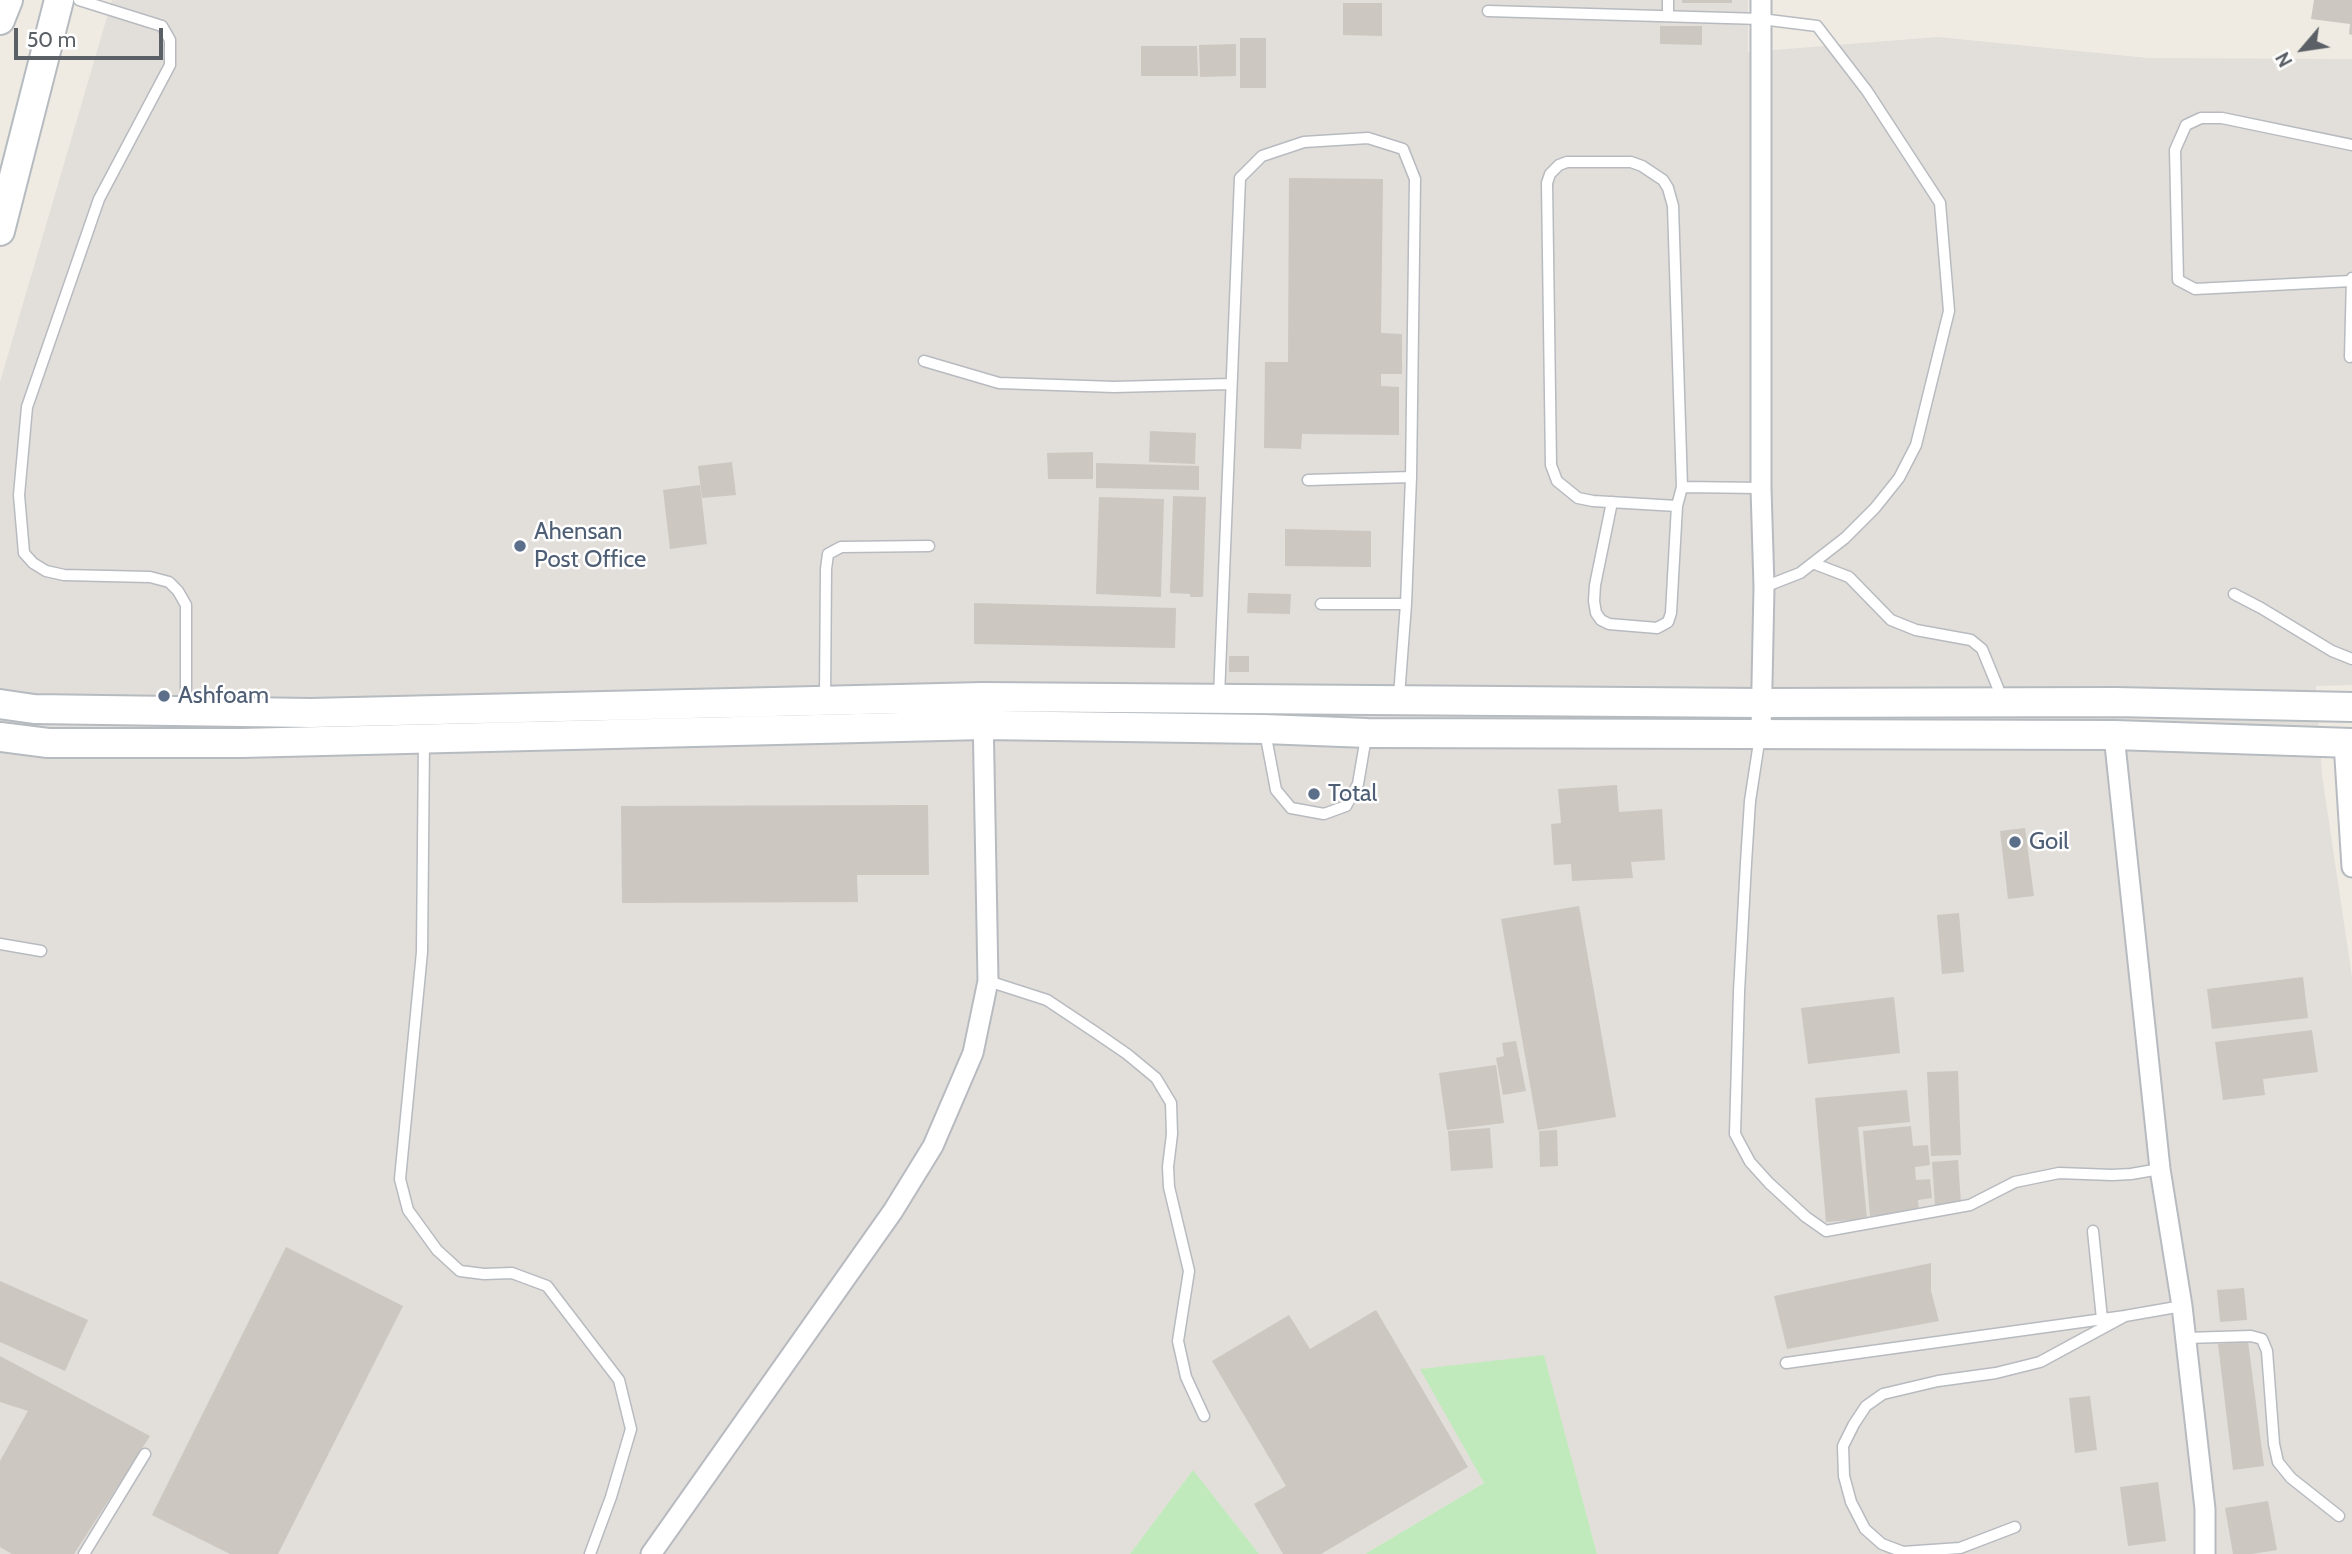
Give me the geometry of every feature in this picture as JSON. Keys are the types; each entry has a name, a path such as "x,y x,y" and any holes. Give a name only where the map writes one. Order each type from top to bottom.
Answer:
{"main road":[{"path":"0,20 8,0"},
{"path":"0,231 59,0"},
{"path":"0,683 34,709"},
{"path":"0,704 34,709 310,713 983,697 1762,703 2115,702 2352,707"},
{"path":"0,737 48,743 424,739 983,725 1367,733 2114,735 2348,743"}],"street":[{"path":"1761,9 1761,488 1764,587 1761,732"},
{"path":"651,1554 893,1211 933,1146 973,1053 988,981 983,697"},
{"path":"2114,735 2160,1169 2186,1338 2205,1509 2205,1554"},
{"path":"2348,743 2352,867"}],"lane":[{"path":"79,0 162,26 170,40 170,65 99,199 27,407 19,495 24,553 46,571 64,575 150,577 169,582 178,591 186,606 186,711"},
{"path":"1668,0 1668,16"},
{"path":"1488,11 1668,16 1761,9 1817,26 1867,91 1940,203 1949,311 1916,445 1899,478 1875,508 1845,538 1815,564 1764,587"},
{"path":"2350,357 2351,279 2195,289 2178,281 2175,150 2186,125 2201,118 2222,118 2352,145"},
{"path":"1219,699 1240,178 1262,156 1304,142 1368,138 1403,149 1415,179 1411,477 1399,700"},
{"path":"1612,502 1595,585 1596,613 1601,620 1609,624 1657,628 1668,622 1671,614 1677,506 1682,487 1673,206 1668,188 1654,172 1631,162 1567,162 1550,174 1547,183 1551,466 1557,481 1577,498 1677,506"},
{"path":"924,361 999,383 1114,387 1231,384"},
{"path":"1308,480 1411,477"},
{"path":"1682,487 1761,488"},
{"path":"825,701 828,554 841,547 929,546"},
{"path":"1815,564 1849,577 1891,620 1916,630 1971,640 1982,649 1998,688 2000,702"},
{"path":"2234,594 2332,651 2352,659"},
{"path":"1321,604 1406,604"},
{"path":"1264,729 1276,790 1291,808 1324,814 1346,806 1358,784 1367,733"},
{"path":"1761,732 1750,802 1746,863 1735,1133 1756,1169 1791,1204 1826,1231 1970,1205 2015,1182 2059,1173 2112,1175 2160,1169"},
{"path":"424,739 422,951 400,1179 408,1210 437,1251 460,1271 512,1273 547,1286 619,1380 631,1429 611,1497 590,1554"},
{"path":"0,944 41,951"},
{"path":"988,981 1047,1000 1076,1019 1127,1054 1156,1078 1171,1103 1169,1187 1189,1271 1178,1341 1186,1377 1204,1416"},
{"path":"2092,1231 2102,1319"},
{"path":"1786,1363 2182,1306"},
{"path":"2015,1527 1961,1548 1903,1552 1882,1544 1865,1529 1851,1502 1844,1476 1843,1446 1854,1424 1866,1406 1883,1394 2040,1362 2125,1316"},
{"path":"2186,1338 2250,1336 2262,1339 2267,1351 2274,1444 2278,1462 2291,1478 2339,1516"},
{"path":"84,1554 145,1454"}],"shaded area":[{"path":"112,0 1748,0 1748,52 1938,37 2148,58 2352,59 2352,685 2316,686 2322,775 2352,977 2352,1554 1597,1554 1544,1356 1421,1369 1484,1483 1365,1554 1259,1554 1193,1470 1130,1554 0,1554 0,382"}],"green space":[{"path":"1544,1355 1597,1554 1365,1554 1484,1483 1420,1369"},
{"path":"1193,1470 1259,1554 1130,1554"}],"building":[{"path":"1682,0 1732,0 1732,3 1682,3"},
{"path":"2314,0 2352,0 2352,35 2349,34 2350,24 2311,19"},
{"path":"1343,3 1382,3 1382,36 1343,35"},
{"path":"1660,26 1702,26 1702,45 1660,44"},
{"path":"1240,38 1266,38 1266,88 1240,88"},
{"path":"1236,44 1236,76 1200,77 1199,45"},
{"path":"1141,46 1197,46 1198,76 1141,76"},
{"path":"1289,178 1383,179 1381,333 1402,334 1402,374 1381,374 1381,386 1399,387 1399,435 1302,434 1301,449 1264,448 1265,362 1288,362"},
{"path":"1150,431 1196,433 1195,464 1149,462"},
{"path":"1093,452 1093,479 1048,479 1047,453"},
{"path":"732,462 736,495 702,498 698,466"},
{"path":"1096,463 1199,466 1199,490 1096,488"},
{"path":"700,485 707,544 670,549 663,490"},
{"path":"1173,496 1206,497 1203,597 1170,593"},
{"path":"1099,497 1164,499 1161,597 1096,594"},
{"path":"1285,529 1371,531 1371,567 1285,566"},
{"path":"1248,593 1291,594 1290,614 1247,613"},
{"path":"974,603 1176,608 1175,648 974,644"},
{"path":"1229,656 1249,656 1249,672 1229,672"},
{"path":"1617,785 1619,812 1662,809 1665,860 1631,862 1633,878 1572,881 1571,864 1554,865 1551,824 1561,823 1558,789"},
{"path":"928,805 929,875 857,875 858,902 622,903 621,806"},
{"path":"2025,828 2034,896 2008,899 2000,831"},
{"path":"1579,906 1616,1117 1538,1130 1501,919"},
{"path":"1959,913 1964,972 1942,974 1937,915"},
{"path":"2303,977 2308,1018 2212,1029 2207,989"},
{"path":"1894,997 1900,1053 1808,1064 1801,1008"},
{"path":"2312,1030 2318,1072 2263,1079 2265,1095 2223,1100 2215,1042"},
{"path":"1516,1041 1526,1091 1503,1095 1496,1058 1504,1056 1502,1043"},
{"path":"1496,1065 1504,1123 1447,1130 1439,1073"},
{"path":"1958,1071 1961,1155 1931,1156 1927,1072"},
{"path":"1907,1090 1910,1122 1858,1127 1867,1219 1826,1222 1815,1098"},
{"path":"1911,1126 1913,1146 1928,1145 1930,1165 1915,1167 1916,1180 1930,1179 1932,1198 1918,1200 1919,1212 1870,1216 1863,1131"},
{"path":"1490,1128 1493,1168 1451,1171 1448,1131"},
{"path":"1557,1130 1558,1166 1540,1167 1539,1131"},
{"path":"1958,1160 1961,1203 1935,1205 1932,1162"},
{"path":"286,1247 403,1306 278,1554 230,1554 152,1515"},
{"path":"1931,1263 1931,1291 1939,1321 1787,1349 1774,1296"},
{"path":"0,1281 88,1320 65,1371 0,1342"},
{"path":"2244,1288 2247,1320 2220,1322 2217,1290"},
{"path":"1376,1310 1468,1467 1321,1554 1283,1554 1254,1504 1286,1486 1212,1361 1289,1315 1310,1349"},
{"path":"2248,1341 2264,1466 2233,1470 2218,1344"},
{"path":"0,1356 150,1436 74,1554 12,1554 0,1547 0,1461 28,1411 0,1402"},
{"path":"2090,1396 2097,1450 2075,1453 2069,1398"},
{"path":"2158,1482 2166,1541 2128,1546 2120,1487"},
{"path":"2268,1501 2277,1550 2233,1554 2225,1508"}],"place":[{"name":"Ahensan Post Office","path":"520,546"},
{"name":"Ashfoam","path":"164,696"},
{"name":"Total","path":"1314,794"},
{"name":"Goil","path":"2015,842"}]}
